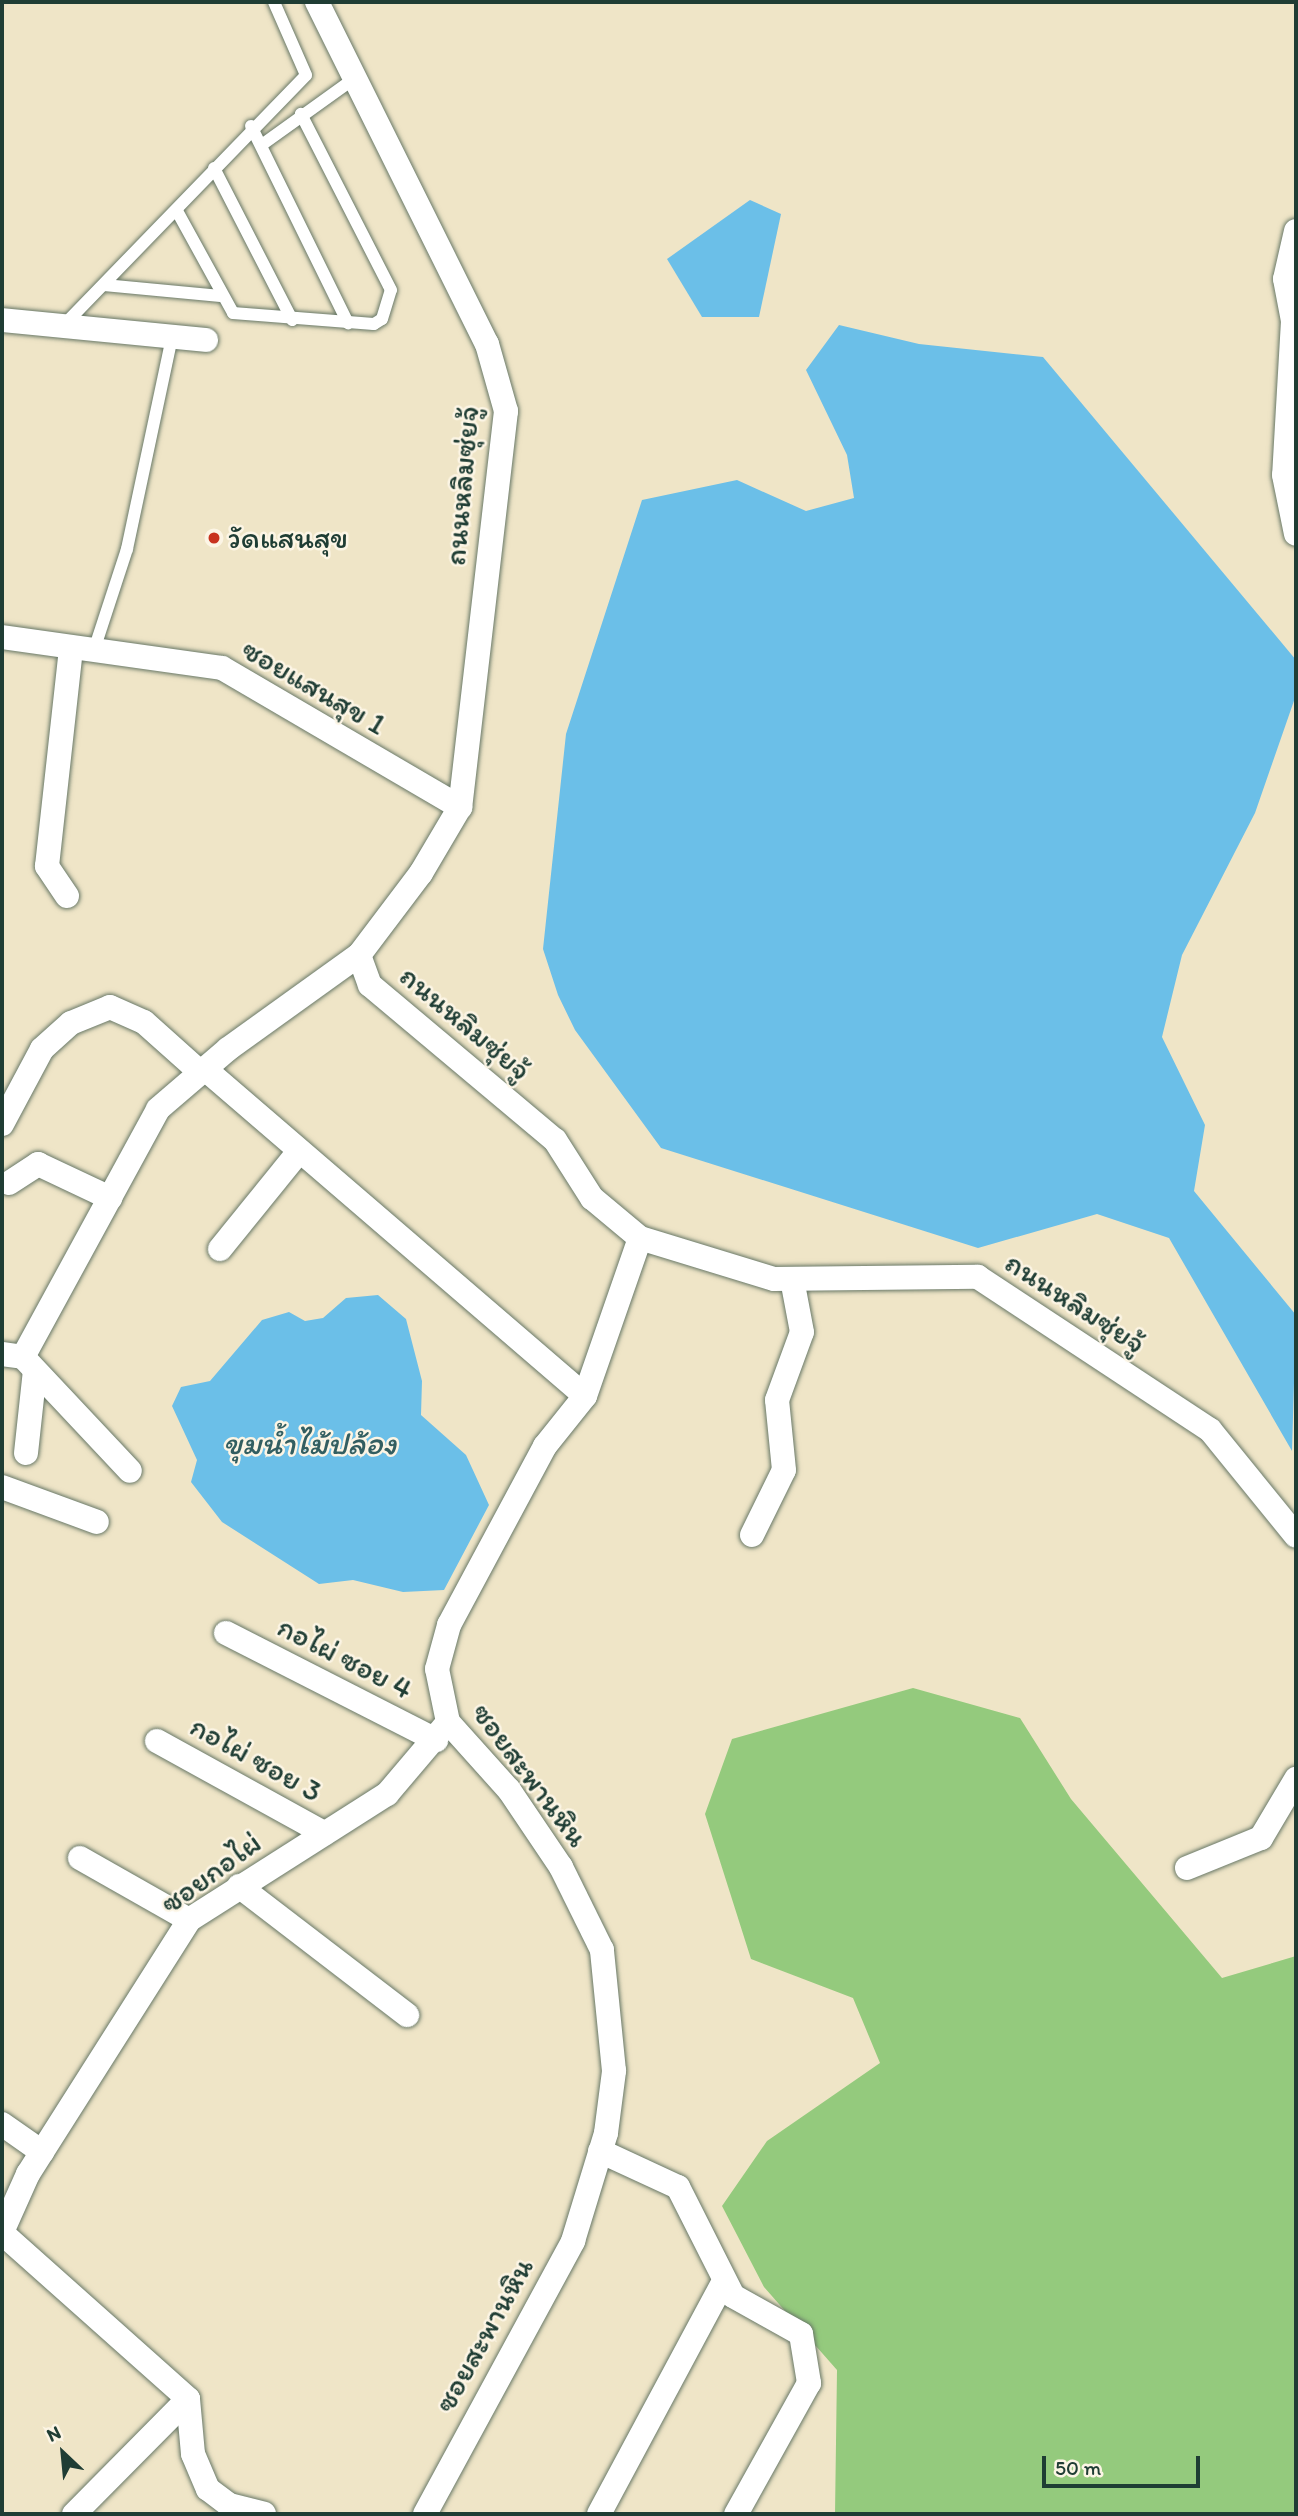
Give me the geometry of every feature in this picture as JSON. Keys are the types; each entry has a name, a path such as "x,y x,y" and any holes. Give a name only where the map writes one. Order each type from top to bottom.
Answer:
{"street":[{"name":"ถนนหลิมซุ่ยจู้","path":"317,2 487,344 506,411 460,807 421,873 359,955 370,985 555,1140 592,1198 640,1238 792,1279 978,1278 1210,1430 1296,1536"},
{"path":"1296,231 1285,279 1293,321 1284,475 1296,534"},
{"path":"2,320 61,328 206,340"},
{"name":"ซอยแสนสุข 1","path":"2,637 222,668 460,807"},
{"path":"67,896 47,866 83,649"},
{"path":"26,1453 20,1360 158,1109 203,1071 359,955"},
{"path":"2,1124 42,1049 71,1023 110,1007 144,1022 585,1396"},
{"path":"220,1250 297,1154"},
{"path":"9,1183 38,1164 110,1198"},
{"name":"ซอยสะพานหิน","path":"425,2514 573,2241 600,2151 614,2071 602,1950 561,1867 516,1801 442,1731 436,1669 449,1625 545,1446 585,1396 640,1238"},
{"path":"752,1535 784,1470 777,1400 802,1332 792,1279"},
{"path":"20,1360 130,1471"},
{"path":"2,1487 97,1522"},
{"name":"กอไผ่ ซอย 4","path":"226,1633 442,1731"},
{"name":"ซอยกอไผ่","path":"2,2233 42,2151 189,1920 387,1794 442,1731"},
{"name":"กอไผ่ ซอย 3","path":"156,1741 324,1833"},
{"path":"1186,1868 1261,1838 1296,1779"},
{"path":"80,1858 189,1920"},
{"path":"239,1886 407,2015"},
{"path":"2,2124 42,2151"},
{"path":"600,2151 678,2187 733,2296 801,2334 809,2384 736,2514"},
{"path":"2,2233 188,2399 193,2454 208,2489 229,2505 264,2514"},
{"path":"599,2514 724,2281"},
{"path":"74,2514 188,2399"}],"lane":[{"path":"61,328 177,211 251,126 306,75 274,2"},
{"path":"263,144 301,114 355,78"},
{"path":"177,211 220,296 233,313 348,323 382,319 391,290 301,114"},
{"path":"251,126 263,144 348,323"},
{"path":"214,168 292,320"},
{"path":"104,285 220,296"},
{"path":"83,649 127,549 172,337"}],"green space":[{"path":"913,1688 1020,1718 1071,1799 1222,1978 1296,1956 1296,2514 835,2514 837,2370 764,2287 722,2206 767,2141 880,2063 853,1998 751,1959 705,1814 732,1739"}],"water":[{"path":"750,200 781,214 759,317 702,317 667,259"},
{"path":"839,325 919,344 1043,357 1296,660 1296,695 1255,813 1182,955 1162,1037 1205,1125 1194,1191 1296,1315 1292,1451 1169,1238 1097,1214 978,1248 661,1148 575,1030 558,995 543,949 566,734 642,500 737,480 806,511 854,498 847,455 806,370"},
{"name":"ขุมน้ำไม้ปล้อง","path":"378,1295 406,1319 422,1381 421,1415 466,1455 489,1505 444,1590 403,1592 353,1580 319,1584 222,1522 191,1482 197,1460 172,1406 181,1387 210,1381 262,1320 289,1312 305,1321 323,1318 346,1298"}],"place":[{"name":"วัดแสนสุข","path":"214,538"}]}
